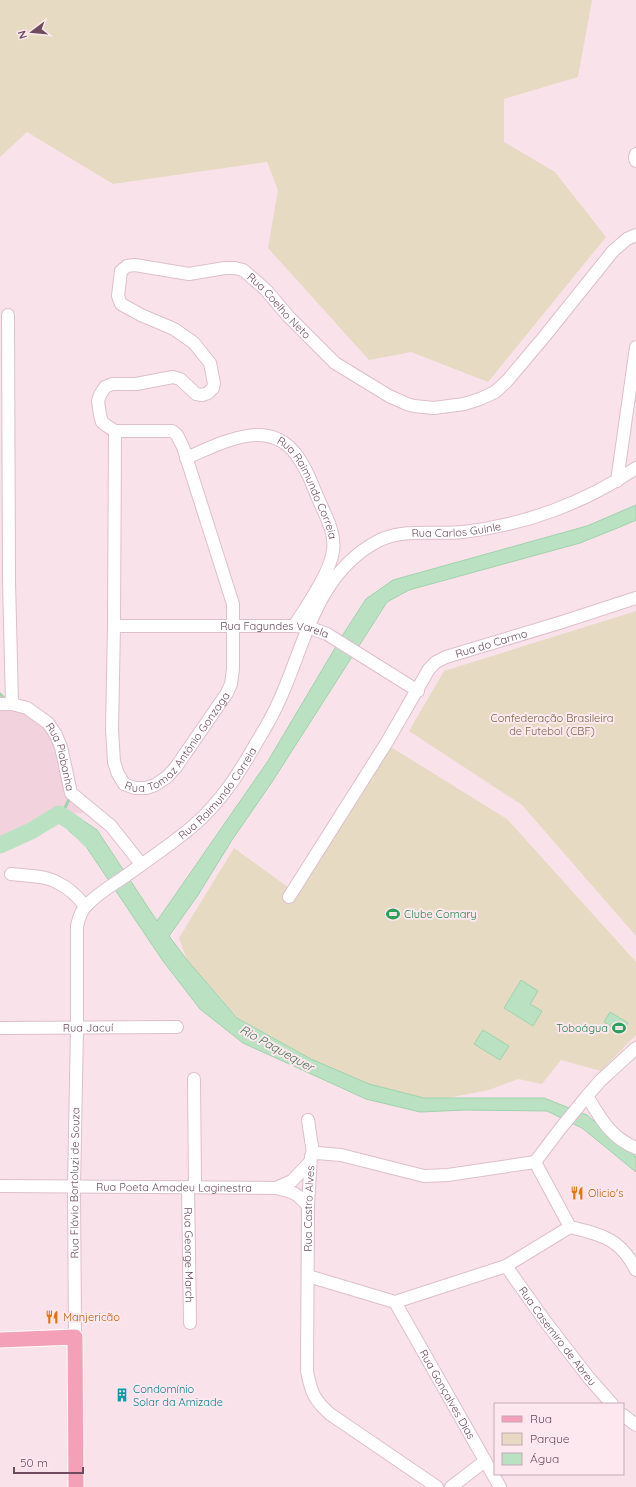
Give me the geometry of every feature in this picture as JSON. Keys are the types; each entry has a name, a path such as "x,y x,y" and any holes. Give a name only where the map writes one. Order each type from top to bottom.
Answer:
{"main road":[{"path":"0,1340 75,1337"},
{"name":"Rua Flávio Bortoluzi de Souza","path":"75,1337 76,1487"}],"street":[{"path":"636,154 636,161"},
{"name":"Rua Coelho Neto","path":"115,431 102,422 100,415 98,401 105,387 112,384 136,384 173,377 180,379 196,394 202,395 208,393 213,388 214,383 210,363 194,343 174,329 141,315 121,304 118,296 121,271 127,266 135,265 189,274 225,268 243,270 266,290 288,316 335,363 389,396 414,406 434,408 464,404 495,392 544,337 613,251 627,239 636,235"},
{"path":"6,704 4,581 8,315"},
{"path":"616,481 636,347"},
{"name":"Rua Tomaz Antônio Gonzaga","path":"115,431 172,431 180,439 186,458 233,604 233,669 231,684 222,701 176,767 167,777 155,785 146,788 135,788 124,784 118,774 114,762 112,730 115,431"},
{"name":"Rua Raimundo Correia","path":"186,458 238,438 259,434 271,436 284,442 294,452 300,461 307,472 332,529 334,543 331,560 321,582 294,626"},
{"name":"Rua Carlos Guinle","path":"308,627 317,606 330,585 356,556 378,541 396,535 463,532 498,526 528,518 570,504 595,493 636,468"},
{"name":"Rua do Carmo","path":"289,897 387,742 430,669 436,662 446,657 559,624 636,598"},
{"name":"Rua Fagundes Varela","path":"114,626 308,627 327,634 418,691"},
{"name":"Rua Raimundo Correia","path":"105,890 187,831 216,804 234,780 280,701 308,627"},
{"name":"Rua Piabanha","path":"6,704 27,708 48,723 56,735 61,747 72,793 111,826 141,864"},
{"path":"11,874 35,877 58,883 76,896 85,906"},
{"name":"Rua Flávio Bortoluzi de Souza","path":"75,1337 74,1186 78,1028 77,926 85,906 105,890"},
{"name":"Rua Jacuí","path":"0,1028 176,1027"},
{"path":"570,1227 535,1162 587,1096 636,1048"},
{"name":"Rua George March","path":"190,1323 191,1187 194,1079"},
{"path":"587,1096 606,1127 629,1145 636,1148"},
{"path":"308,1120 311,1158"},
{"name":"Rua Castro Alves","path":"437,1487 330,1414 319,1404 314,1396 307,1372 308,1206 311,1158 341,1155 424,1176 448,1175 535,1162"},
{"name":"Rua Poeta Amadeu Laginestra","path":"276,1188 292,1181 311,1158"},
{"name":"Rua Poeta Amadeu Laginestra","path":"0,1186 276,1188 292,1191 299,1195 308,1206"},
{"path":"308,1276 396,1302 506,1266 570,1227 607,1237 618,1245 627,1255 636,1270"},
{"name":"Rua Casemiro de Abreu","path":"506,1266 545,1321 589,1378 611,1403"},
{"name":"Rua Gonçalves Dias","path":"396,1302 500,1487"},
{"path":"624,1415 636,1425"},
{"path":"451,1487 485,1461"}],"shaded area":[{"path":"22,708 61,732 68,784 84,813 45,815 0,836 0,709"}],"green space":[{"path":"0,0 592,0 578,77 504,99 504,142 555,172 606,237 488,382 411,352 369,360 268,248 278,190 267,162 113,184 27,132 0,157"},
{"name":"Confederação Brasileira de Futebol (CBF)","path":"636,611 636,936 522,805 409,731 444,671"},
{"name":"Clube Comary","path":"386,744 507,819 636,962 636,1035 601,1071 561,1060 542,1084 518,1079 489,1090 442,1099 424,1098 369,1084 311,1059 238,1018 187,960 179,938 234,848 292,890"}],"water":[{"path":"636,505 636,520 580,543 409,590 387,602 272,782 232,840 198,895 169,936 187,960 237,1018 311,1059 369,1084 424,1098 544,1098 587,1115 636,1157 636,1172 582,1128 547,1111 465,1110 420,1112 366,1099 243,1043 200,1009 163,961 85,845 68,830 78,817 97,830 157,921 268,761 344,633 366,599 393,580 587,526"},
{"path":"521,980 538,991 530,1004 542,1011 533,1026 504,1008"},
{"name":"Toboágua","path":"610,1012 628,1023 622,1033 604,1022"},
{"path":"483,1030 509,1046 500,1060 474,1044"}],"waterway":[{"path":"0,694 6,700"},
{"path":"59,814 64,810 70,797"},
{"name":"Rio Paquequer","path":"0,845 31,831 59,814 76,825 89,839"}],"place":[{"name":"Clube Comary","path":"393,914"},
{"name":"Toboágua","path":"619,1028"},
{"name":"Olicio's","path":"577,1193"},
{"name":"Manjericão","path":"52,1317"},
{"name":"Condomínio Solar da Amizade","path":"122,1395"}]}
